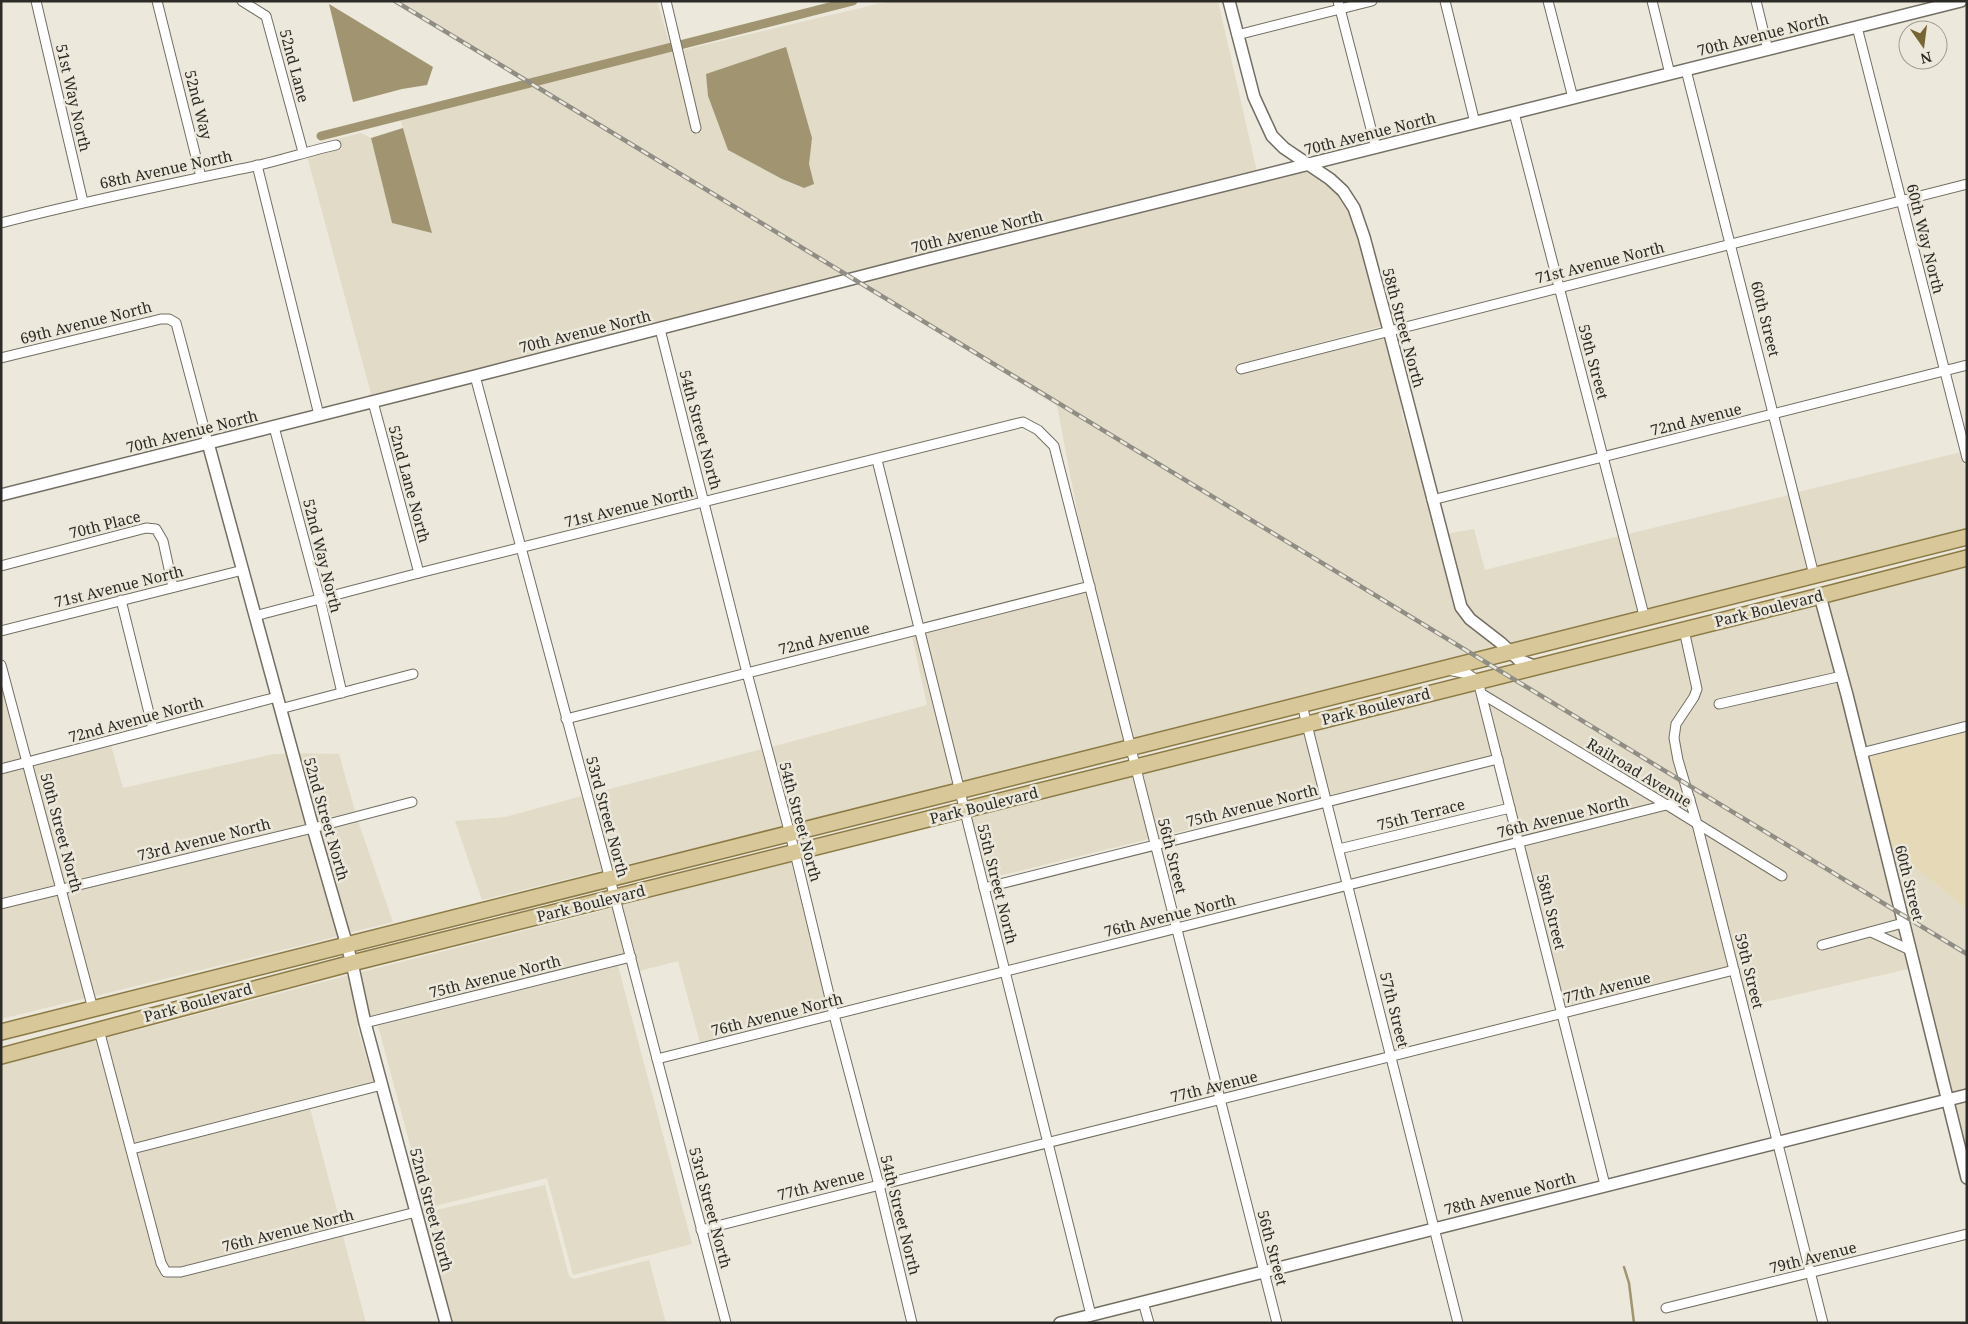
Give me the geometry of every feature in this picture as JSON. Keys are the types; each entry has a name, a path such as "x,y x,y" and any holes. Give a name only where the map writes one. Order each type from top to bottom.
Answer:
{"main road":[{"name":"Park Boulevard","path":"1,1032 1967,537"},
{"path":"1935,566 1951,553 1967,548"},
{"name":"Park Boulevard","path":"1,1056 352,963 1307,724 1480,688 1536,667 1967,558"},
{"path":"1820,596 1827,587 1857,574 1874,560"},
{"path":"1767,609 1769,603 1777,598 1809,586 1814,575"},
{"path":"1684,630 1686,621 1716,610 1724,598"},
{"path":"1588,654 1606,640 1628,633 1639,620"},
{"path":"72,1014 99,1030 109,1015 169,999 176,988"}],"street":[{"name":"51st Way North","path":"36,1 83,202"},
{"name":"52nd Way","path":"157,1 202,176"},
{"name":"52nd Lane","path":"242,1 266,16 303,152"},
{"path":"666,1 696,128"},
{"name":"58th Street North","path":"1229,1 1254,97 1272,136 1284,148 1343,190 1354,208 1364,237 1389,330 1461,607 1470,619 1502,643 1509,652 1519,660 1536,667"},
{"path":"1238,35 1339,5 1372,1"},
{"path":"1445,1 1475,123"},
{"path":"1548,1 1573,98"},
{"path":"1652,1 1670,74"},
{"path":"1756,1 1768,50"},
{"name":"70th Avenue North","path":"1,495 1961,1"},
{"path":"1339,5 1376,148"},
{"name":"60th Way North","path":"1857,27 1967,458"},
{"name":"60th Street","path":"1686,70 1814,575"},
{"name":"59th Street","path":"1514,113 1604,457 1639,620"},
{"name":"68th Avenue North","path":"1,223 83,202 257,165 336,145"},
{"path":"257,165 319,415"},
{"name":"71st Avenue North","path":"1241,369 1967,184"},
{"name":"69th Avenue North","path":"1,358 161,319 169,319 176,323"},
{"name":"52nd Street North","path":"176,323 280,709 352,963 365,1023 446,1323"},
{"name":"54th Street North","path":"660,328 747,673 795,853 834,1015 880,1185 912,1323"},
{"name":"72nd Avenue","path":"1432,500 1967,366"},
{"name":"53rd Street North","path":"474,376 631,957 726,1323"},
{"name":"52nd Lane North","path":"373,402 419,573"},
{"name":"71st Avenue North","path":"255,616 419,573 1023,422 1038,430"},
{"name":"52nd Way North","path":"274,427 320,600 342,693"},
{"name":"56th Street","path":"1038,430 1054,446 1277,1323"},
{"name":"55th Street North","path":"877,460 1091,1315"},
{"name":"70th Place","path":"1,566 151,528 156,529 163,541 173,587"},
{"name":"71st Avenue North","path":"1,631 243,570"},
{"name":"72nd Avenue","path":"566,719 1090,586"},
{"name":"60th Street","path":"1820,596 1842,676 1967,1178"},
{"path":"121,600 154,729"},
{"name":"59th Street","path":"1684,630 1697,689 1694,697 1676,724 1674,738 1678,760 1697,824 1823,1323"},
{"name":"50th Street North","path":"1,665 93,1009"},
{"path":"1443,670 1468,674 1480,688"},
{"path":"280,709 413,674"},
{"path":"1719,704 1842,676"},
{"name":"58th Street","path":"1480,688 1605,1186"},
{"name":"Railroad Avenue","path":"1480,688 1782,876"},
{"name":"72nd Avenue North","path":"1,769 277,697"},
{"name":"57th Street","path":"1302,705 1458,1323"},
{"path":"1861,753 1967,726"},
{"name":"75th Avenue North","path":"984,888 1498,759"},
{"name":"76th Avenue North","path":"657,1059 1690,799"},
{"name":"73rd Avenue North","path":"1,904 412,802"},
{"name":"75th Terrace","path":"1339,849 1510,808"},
{"path":"1822,945 1903,923"},
{"path":"1871,932 1910,950"},
{"name":"75th Avenue North","path":"365,1023 631,957"},
{"name":"77th Avenue","path":"701,1230 1734,970"},
{"path":"99,1030 132,1149 382,1085"},
{"name":"78th Avenue North","path":"1060,1323 1967,1095"},
{"name":"76th Avenue North","path":"132,1149 161,1263 166,1272 181,1272 416,1212"},
{"name":"79th Avenue","path":"1666,1308 1967,1234"},
{"path":"1143,1302 1149,1323"}],"shaded area":[{"path":"401,1 657,1 672,52 675,52 693,134 702,132 683,50 890,1 1218,1 1257,172 371,397 307,156 342,149 340,139 333,140 361,133 371,138 392,223 432,233 400,117 534,85","holes":["708,96 812,138 803,188 728,150"]},
{"path":"329,4 433,67 427,85 402,89 353,102"},
{"path":"786,47 812,138 809,164 814,184 804,188 782,179 728,150 708,96 706,74"},
{"path":"403,128 432,233 392,223 371,138"},
{"path":"1309,170 1340,194 1350,210 1383,326 1235,365 1237,375 1386,336 1400,391 1402,416 1422,478 1456,608 1500,648 1134,739 1084,546 1057,406 858,283"},
{"path":"1961,452 1967,476 1967,532 1818,569 1798,492"},
{"path":"1789,495 1809,571 1648,611 1628,534"},
{"path":"1474,529 1485,570 1619,536 1639,614 1510,646 1473,615 1465,604 1446,534"},
{"path":"1967,564 1967,721 1864,747 1826,600"},
{"path":"1087,592 1126,741 962,781 925,633"},
{"path":"1817,602 1836,672 1714,701 1716,710 1838,682 1898,919 1817,942 1819,951 1900,929 1942,1096 1939,1097 1908,969 1748,1006 1704,834 1784,883 1788,874 1700,820 1682,759 1679,738 1680,727 1698,700 1701,689 1690,634"},
{"path":"916,635 953,784 792,824 771,747 927,705 912,636"},
{"path":"1681,636 1692,688 1672,721 1670,738 1674,761 1684,795 1667,799 1486,691 1484,685"},
{"path":"1,683 22,759 1,764"},
{"path":"1475,687 1492,756 1330,795 1313,728"},
{"path":"1489,704 1654,803 1522,836"},
{"path":"1304,730 1321,797 1158,837 1143,772"},
{"path":"1967,731 1967,909 1889,847 1867,757"},
{"path":"111,745 123,788 274,754 288,754 307,824 65,883 33,766"},
{"path":"762,749 783,826 612,868 591,794"},
{"path":"297,753 339,754 355,811 316,822"},
{"path":"25,768 56,885 1,898 1,774"},
{"path":"1134,774 1149,839 987,879 971,816"},
{"path":"582,796 603,870 482,900 455,821 505,817"},
{"path":"1667,810 1693,827 1729,966 1565,1007 1525,846"},
{"path":"358,821 393,922 348,933 318,832"},
{"path":"310,834 339,936 95,996 67,893"},
{"path":"1889,847 1967,909 1967,1090 1951,1094"},
{"path":"791,862 828,1011 700,1043 678,961 639,971 622,905"},
{"path":"58,895 86,998 1,1019 1,909"},
{"path":"613,908 625,954 368,1017 358,973"},
{"path":"618,966 692,1244 573,1275 547,1178 431,1207 428,1196 424,1197 378,1026"},
{"path":"350,975 361,1024 357,1026 373,1081 135,1143 106,1038"},
{"path":"97,1040 156,1264 162,1277 165,1279 167,1277 182,1277 343,1236 366,1323 1,1323 1,1064"},
{"path":"1967,1101 1967,1159 1953,1104"},
{"path":"310,1108 341,1226 180,1267 168,1267 137,1153"},
{"path":"545,1185 569,1276 574,1279 649,1260 666,1323 451,1323 420,1207 426,1206 432,1211"}],"waterway":[{"path":"321,136 853,1"},
{"path":"1624,1267 1629,1283 1634,1323"}],"railway":[{"path":"395,1 1967,954"}]}
